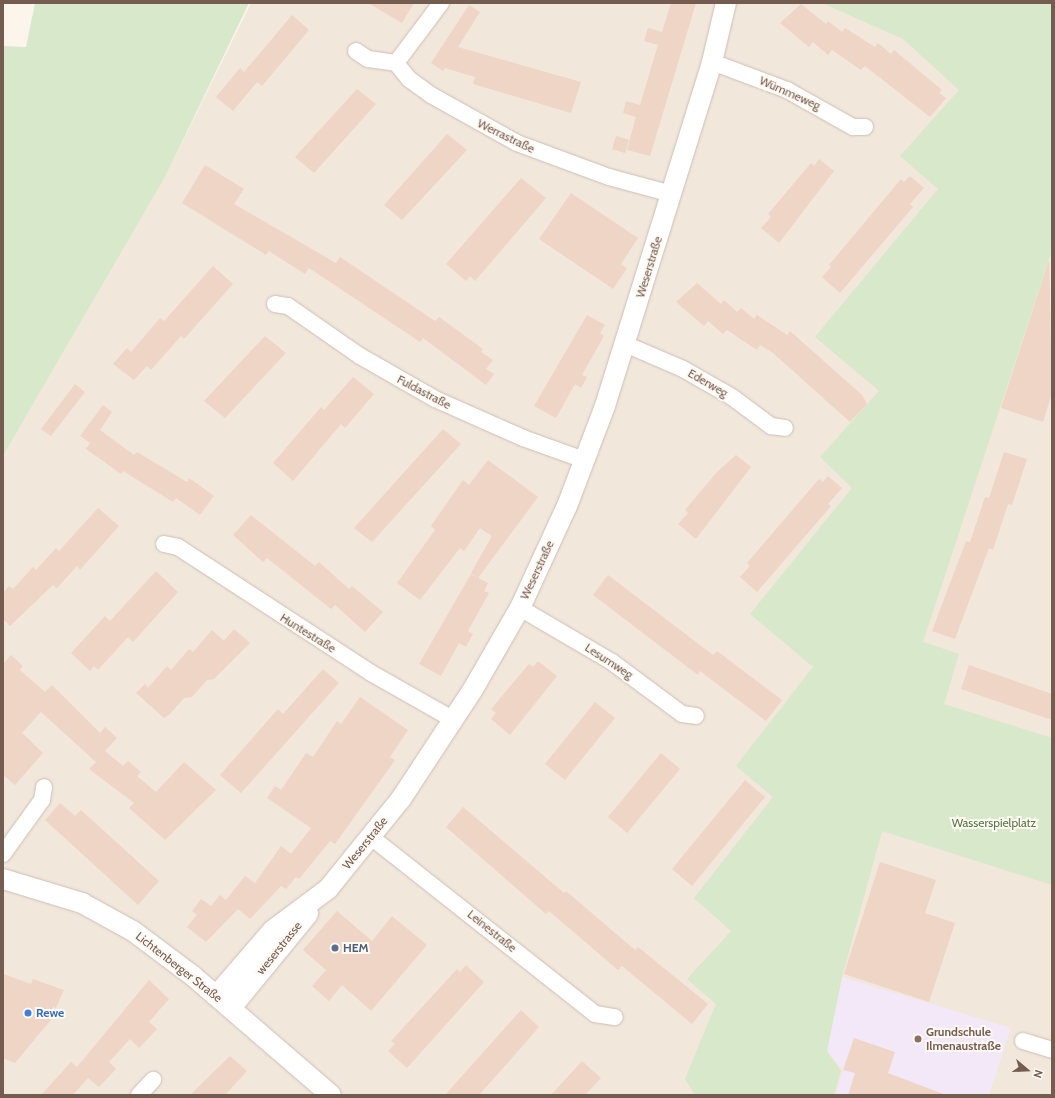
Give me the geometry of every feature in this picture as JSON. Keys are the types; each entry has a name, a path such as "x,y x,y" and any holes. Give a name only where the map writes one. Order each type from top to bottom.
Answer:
{"street":[{"path":"356,50 368,59 396,63 441,3"},
{"name":"Weserstraße","path":"328,889 371,837 454,720 520,608 584,460 625,344 712,62 726,3"},
{"name":"Weserstraße","path":"712,62 738,3"},
{"name":"Wümmeweg","path":"712,62 787,90 853,127 865,127"},
{"name":"Werrastraße","path":"396,63 409,79 431,95 517,143 609,177 672,194"},
{"name":"Fuldastraße","path":"275,304 288,306 360,356 435,399 523,438 584,460"},
{"name":"Ederweg","path":"625,344 683,369 732,397 771,426 785,428"},
{"name":"Huntestraße","path":"164,544 178,547 371,672 454,720"},
{"name":"Lesumweg","path":"520,608 612,662 682,714 696,716"},
{"path":"3,854 42,800 44,787"},
{"name":"Leinestraße","path":"371,837 595,1014 615,1016"},
{"name":"Lichtenberger Straße","path":"3,879 82,903 110,916 224,1002 331,1095"},
{"name":"weserstrasse","path":"224,1002 328,889"},
{"path":"1023,1041 1052,1050"},
{"path":"139,1095 153,1080"}],"shaded area":[{"path":"251,3 1052,3 1052,1095 3,1095 3,456 165,177"},
{"name":"Grundschule Ilmenaustraße","path":"842,977 1011,1028 989,1095 836,1095 843,1070 827,1051"}],"green space":[{"path":"35,3 249,3 165,177 3,456 3,46 26,47"},
{"name":"Wasserspielplatz","path":"822,3 1052,3 1052,250 923,642 959,654 944,704 1052,738 1052,885 882,831 842,977 827,1051 841,1071 834,1095 695,1095 685,1079 716,1004 687,979 731,931 694,898 773,797 736,766 813,667 750,614 852,488 820,457 879,391 815,337 938,189 900,156 959,90 903,39"}],"building":[{"path":"368,3 414,3 402,23"},
{"path":"671,3 696,3 650,156 627,150 636,117 623,113 626,101 640,105 658,45 644,41 648,28 662,32"},
{"path":"801,4 826,24 828,21 842,32 845,28 875,47 878,43 891,54 894,50 942,90 939,93 946,98 930,117 865,66 861,70 832,50 828,55 813,42 809,47 780,23"},
{"path":"469,5 480,12 458,47 581,82 571,113 473,84 475,77 445,68 443,71 431,63"},
{"path":"292,15 309,30 262,86 257,82 233,111 216,97 240,68 244,72"},
{"path":"357,89 376,104 314,173 295,157"},
{"path":"447,134 467,150 402,220 384,205"},
{"path":"616,136 629,140 625,153 612,149"},
{"path":"819,159 834,171 779,243 761,228 771,217 768,214 811,163 814,166"},
{"path":"205,165 244,189 234,204 336,263 340,257 435,321 439,317 483,349 481,352 493,360 486,369 494,374 486,385 423,338 420,342 309,268 305,274 269,251 266,255 182,203"},
{"path":"910,176 924,188 910,204 913,207 840,293 822,277 831,267 829,265 901,179 904,182"},
{"path":"521,178 546,198 475,281 470,276 466,281 446,264"},
{"path":"571,193 638,238 621,264 627,268 613,289 539,239"},
{"path":"1049,260 1052,393 1043,422 1001,408"},
{"path":"213,266 233,284 184,339 181,336 151,370 147,366 134,380 113,364 127,348 131,352 160,318 164,321"},
{"path":"697,283 721,304 724,300 737,312 741,308 754,319 757,315 787,335 790,331 862,395 867,404 850,422 773,353 760,345 757,350 727,330 723,334 708,321 704,326 676,302"},
{"path":"587,315 605,325 600,333 604,336 582,375 587,377 581,388 575,384 556,418 534,406"},
{"path":"265,336 286,353 225,418 204,401"},
{"path":"353,377 374,394 345,428 341,424 293,481 273,463 321,407 324,410"},
{"path":"75,384 85,392 51,436 41,429"},
{"path":"103,405 112,412 100,430 134,455 137,452 187,482 189,478 214,496 200,515 176,498 173,502 123,471 121,474 86,449 90,443 80,436"},
{"path":"443,429 461,444 372,542 354,528"},
{"path":"1004,452 1027,459 1012,505 1008,504 993,550 989,548 955,639 932,631 966,541 970,542 985,497 989,498"},
{"path":"736,455 751,467 696,539 678,524 688,513 685,510 717,472"},
{"path":"488,460 538,497 478,578 471,573 492,536 480,528 464,551 460,548 420,600 397,583 435,530 431,526 463,480 469,485"},
{"path":"828,476 842,488 828,504 831,506 757,592 740,577 750,566 747,563 819,479 823,482"},
{"path":"98,508 119,526 80,570 77,566 57,588 53,585 10,626 3,619 3,593 9,586 13,589 33,567 36,570 56,548 59,551"},
{"path":"251,515 315,566 319,562 349,589 352,586 383,612 365,632 335,605 331,609 267,558 263,562 233,535"},
{"path":"156,571 178,592 133,642 128,637 98,670 94,666 90,671 71,653 105,616 110,621"},
{"path":"471,574 488,583 484,591 489,593 468,631 473,634 466,647 459,643 441,676 419,664"},
{"path":"608,575 713,655 717,651 782,700 766,721 700,671 698,675 593,595"},
{"path":"234,629 250,643 214,679 207,680 192,697 184,698 169,715 164,718 136,693 145,684 148,688 167,666 171,670 189,649 193,652 212,630 224,641"},
{"path":"11,655 23,666 20,670 45,692 52,685 100,733 105,727 117,738 105,751 123,766 128,761 141,772 137,776 156,792 184,762 216,790 165,840 129,808 134,803 89,769 96,762 41,712 22,733 43,753 15,785 3,775 3,664"},
{"path":"538,661 557,676 510,735 491,719 496,713 491,709 529,664 533,667"},
{"path":"969,665 1052,694 1052,720 961,689"},
{"path":"323,669 339,683 241,793 220,775 278,709 283,714"},
{"path":"360,697 408,730 390,757 395,760 335,844 330,841 299,879 296,877 286,889 281,886 250,919 238,909 206,942 187,927 197,915 192,911 201,899 211,906 220,895 226,900 245,876 255,883 281,846 291,854 311,828 267,798 275,786 281,790 306,753 313,757 337,721 341,724"},
{"path":"595,702 615,718 565,780 545,764"},
{"path":"661,753 680,769 627,833 608,817"},
{"path":"745,780 765,797 692,886 672,869"},
{"path":"60,803 75,816 81,810 159,881 138,905 45,820"},
{"path":"463,807 564,893 566,891 635,950 638,947 708,1004 692,1024 622,966 618,970 549,911 546,914 446,827"},
{"path":"880,862 936,880 925,913 955,923 929,1002 844,974"},
{"path":"337,911 372,941 392,916 427,945 371,1011 342,985 329,1001 312,986 326,970 303,950"},
{"path":"466,965 484,982 407,1068 388,1051 395,1044 391,1041 457,969 460,972"},
{"name":"Rewe","path":"3,974 31,984 33,979 64,990 50,1021 15,1063 3,1058"},
{"path":"149,980 169,999 149,1022 157,1029 139,1048 130,1039 109,1062 116,1069 99,1087 88,1078 73,1095 41,1095 71,1062 77,1067"},
{"path":"521,1010 539,1027 479,1095 445,1095"},
{"path":"854,1038 895,1052 888,1073 946,1095 848,1095 855,1073 843,1070"},
{"path":"230,1056 247,1071 225,1095 190,1095"},
{"path":"582,1061 601,1078 585,1095 551,1095"}],"place":[{"name":"HEM","path":"335,948"},
{"name":"Rewe","path":"28,1013"},
{"name":"Grundschule Ilmenaustraße","path":"918,1039"}]}
